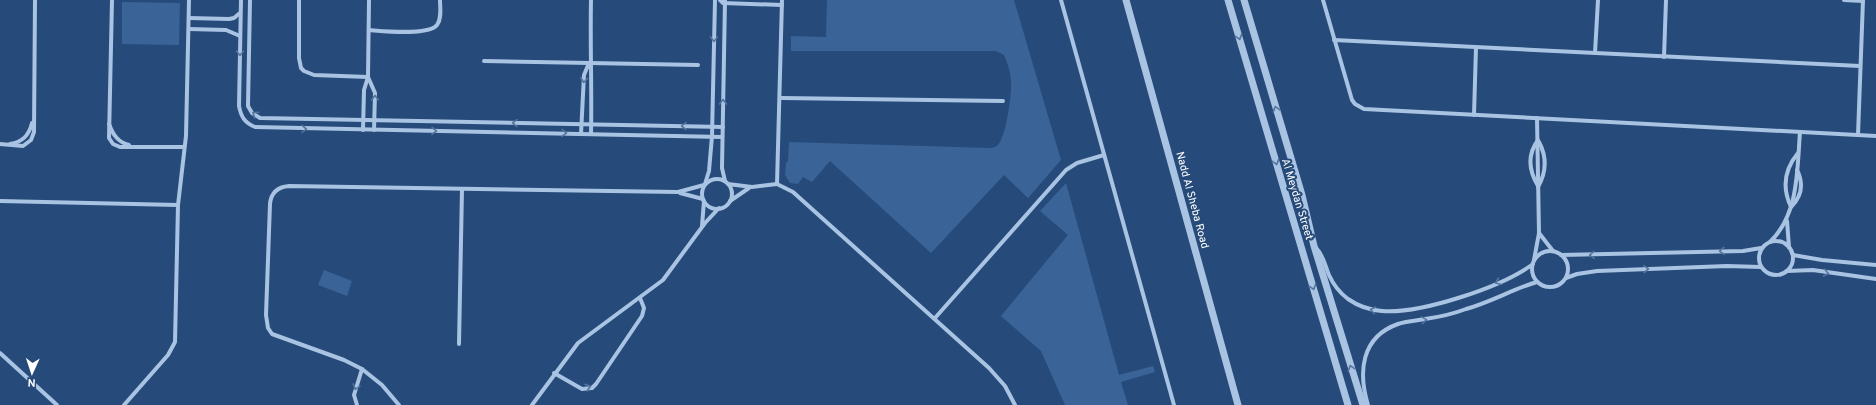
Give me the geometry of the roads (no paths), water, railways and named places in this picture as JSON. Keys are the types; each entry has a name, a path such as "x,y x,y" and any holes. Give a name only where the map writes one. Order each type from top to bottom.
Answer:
{"street":[{"path":"0,144 19,142 31,129 33,119 35,0"},
{"path":"112,0 108,134 113,144 120,147 184,147"},
{"path":"124,405 168,356 174,347 178,204 184,147 189,0"},
{"path":"241,0 239,106 242,117 255,127 722,137"},
{"path":"250,0 248,102 252,113 264,118 723,127"},
{"path":"300,0 298,58 304,72 314,75 368,77"},
{"path":"363,130 364,90 368,77 370,0"},
{"path":"369,30 421,31 432,29 439,20 440,0"},
{"path":"591,0 589,63 592,74 591,134"},
{"path":"701,228 704,215 702,192 709,171 712,136 715,0"},
{"path":"720,0 725,2 782,2 781,98 777,184"},
{"path":"1061,0 1174,405"},
{"name":"Nadd Al Sheba Road","path":"1126,0 1238,405"},
{"name":"Al Meydan Street","path":"1228,0 1348,405"},
{"name":"Al Meydan Street","path":"1244,0 1302,195 1314,246 1363,405"},
{"path":"1323,0 1352,100 1359,107 1369,110 1876,136"},
{"path":"1596,53 1598,0"},
{"path":"1664,57 1666,0"},
{"path":"1844,0 1863,0 1858,135"},
{"path":"725,2 722,168 726,183 732,192 730,201"},
{"path":"189,18 229,19 234,18 240,13"},
{"path":"189,29 229,30 240,36"},
{"path":"1334,40 1860,66"},
{"path":"1474,115 1476,47"},
{"path":"484,61 698,65"},
{"path":"582,134 584,75 589,63"},
{"path":"368,77 375,93 374,130"},
{"path":"781,98 1003,101"},
{"path":"1537,118 1539,233 1533,275 1537,282 1543,286 1552,287 1560,285 1566,278 1577,274 1597,271 1727,266 1761,267"},
{"path":"1539,233 1554,251 1562,255 1739,251 1761,248 1770,242 1787,220 1791,207 1797,170 1800,132"},
{"path":"1538,140 1544,152 1545,164 1538,187"},
{"path":"1538,140 1532,150 1530,160 1532,172 1538,187"},
{"path":"1791,207 1786,193 1786,179 1790,165 1798,153"},
{"path":"935,318 1066,170 1077,163 1104,155"},
{"path":"1791,207 1800,196 1802,190 1802,183 1797,170"},
{"path":"399,405 379,382 362,369 344,360 278,337 268,328 266,315 270,204 273,193 283,186 678,192 705,185 715,179 726,183 752,187 777,184 792,192 935,318 995,374 1005,386 1015,405"},
{"path":"532,405 574,347 584,337 640,298 666,276 701,228 719,208 752,187"},
{"path":"459,344 462,189"},
{"path":"678,192 703,200 710,207 719,208"},
{"path":"0,201 178,204"},
{"path":"1787,220 1789,247 1793,255 1792,264 1787,271"},
{"path":"1770,242 1782,242 1789,247"},
{"path":"1314,246 1323,257 1333,282 1342,294 1361,306 1383,311 1415,308 1462,296 1511,277 1534,262 1545,252 1554,251"},
{"path":"1761,248 1758,260 1761,267 1766,272 1774,275 1787,271 1813,270 1876,279"},
{"path":"1562,255 1568,266 1566,278"},
{"path":"1793,255 1822,260 1876,265"},
{"path":"1368,405 1362,380 1364,361 1372,343 1386,330 1405,322 1438,317 1468,309 1537,282"},
{"path":"554,374 582,390 592,388 642,316 644,308 640,298"},
{"path":"0,353 57,405"},
{"path":"357,405 354,395 362,369"}]}
